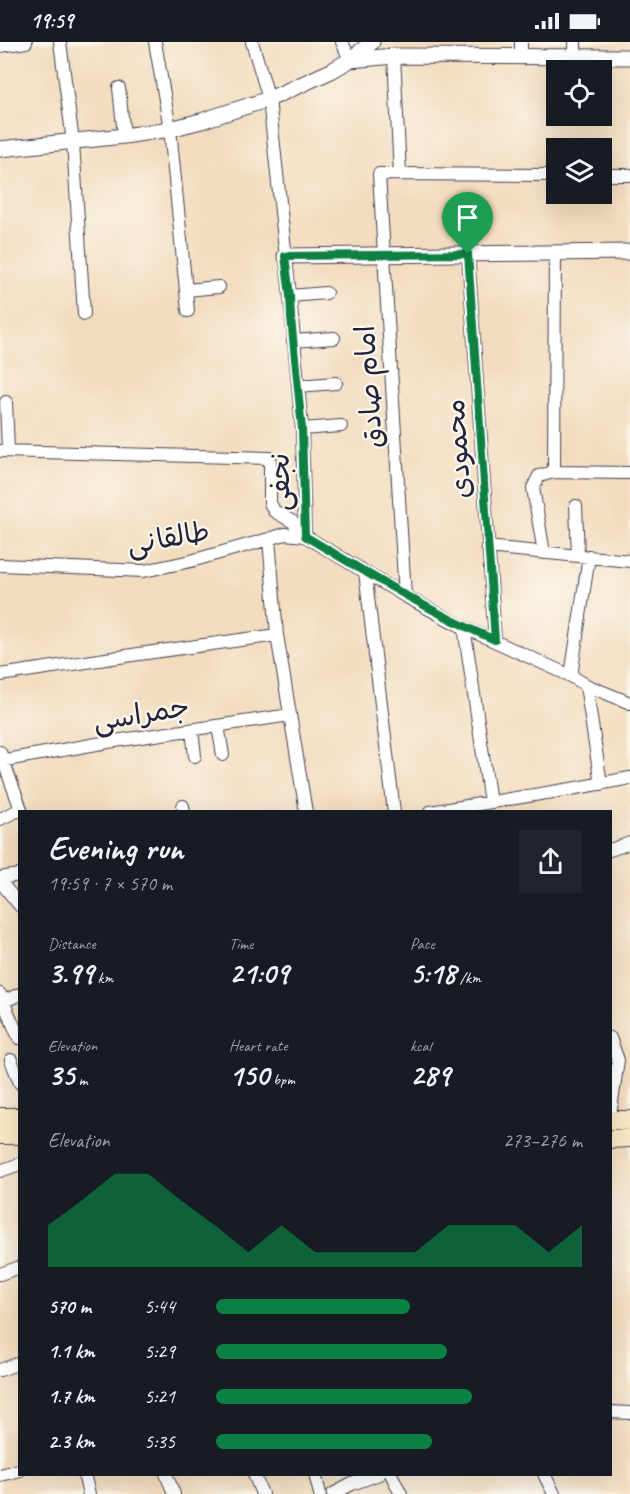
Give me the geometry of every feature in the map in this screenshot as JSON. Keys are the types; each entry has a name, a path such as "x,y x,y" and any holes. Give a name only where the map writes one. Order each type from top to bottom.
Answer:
{"main road":[{"path":"0,1117 18,1117"},
{"path":"612,1118 630,1120"},
{"path":"0,1135 18,1135"},
{"path":"612,1139 630,1138"}],"street":[{"path":"0,46 26,42"},
{"path":"60,42 73,142 84,314"},
{"path":"155,42 170,129 188,311"},
{"name":"نجفی","path":"252,42 268,99 290,296 302,429 305,536 405,596 464,627 586,685 630,703"},
{"path":"342,42 350,60"},
{"path":"0,149 124,136 170,129 201,121 268,99 331,71 350,60 372,42"},
{"path":"350,60 521,49 575,49 630,57"},
{"path":"394,56 400,174 546,175"},
{"path":"119,88 124,136"},
{"name":"امام صادق","path":"400,174 379,174 405,596"},
{"path":"612,175 630,175"},
{"path":"554,472 555,252"},
{"path":"285,256 630,252"},
{"name":"محمودی","path":"468,254 495,640"},
{"path":"186,290 219,287"},
{"path":"290,296 326,293"},
{"path":"293,341 334,338"},
{"path":"298,386 336,383"},
{"path":"6,402 4,451 270,458 270,503 274,511 293,522 305,536"},
{"path":"302,429 341,426"},
{"path":"544,553 533,488 538,476 554,472 630,473"},
{"path":"571,676 583,556 576,506"},
{"name":"طالقانی","path":"0,565 144,571 191,561 285,534 305,536"},
{"path":"269,539 277,635 306,810"},
{"path":"487,547 630,561"},
{"path":"365,572 394,810"},
{"path":"464,627 490,802"},
{"path":"0,675 277,635"},
{"path":"586,685 601,784"},
{"name":"جمراسی","path":"1,758 290,715"},
{"path":"218,726 223,755"},
{"path":"192,730 195,756"},
{"path":"1,758 22,810"},
{"path":"442,810 630,778"},
{"path":"0,819 18,812"},
{"path":"612,849 630,843"},
{"path":"18,875 0,880 18,903"},
{"path":"18,995 1,1000 18,1036"},
{"path":"612,1044 618,1060 612,1104"},
{"path":"11,1060 18,1078"},
{"path":"0,1171 18,1165"},
{"path":"0,1275 18,1268"},
{"path":"0,1370 18,1364"},
{"path":"612,1412 630,1413"},
{"path":"0,1475 18,1470"},
{"path":"84,1476 89,1494"},
{"path":"167,1476 174,1494"},
{"path":"255,1476 262,1494"},
{"path":"316,1476 320,1494"},
{"path":"333,1494 352,1479 368,1476"},
{"path":"392,1476 401,1494"},
{"path":"545,1476 554,1494"}],"route":[{"path":"468,254 495,640 457,624 405,596 305,536 302,429 285,256 468,254"}]}
